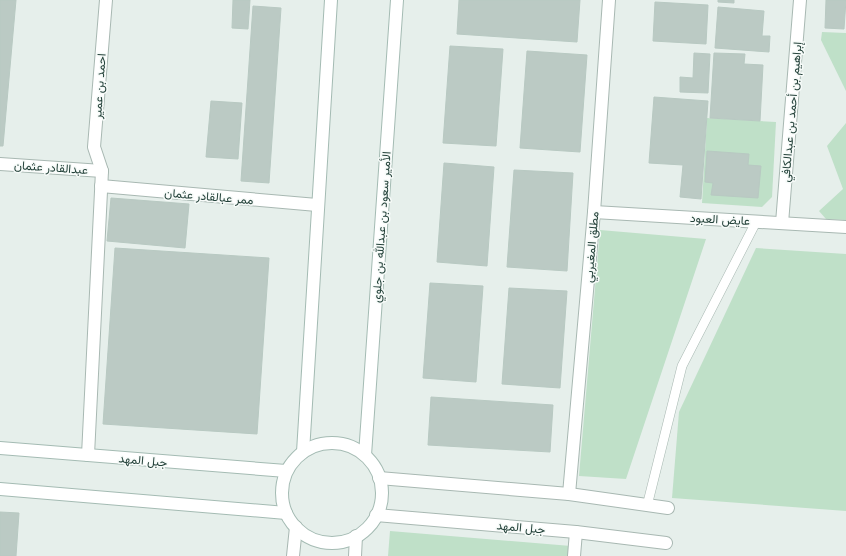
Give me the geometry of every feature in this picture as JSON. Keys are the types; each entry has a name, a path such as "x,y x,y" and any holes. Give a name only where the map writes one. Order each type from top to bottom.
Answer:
{"street":[{"name":"احمد بن عمير","path":"102,171 94,147 106,0"},
{"path":"303,452 317,206 331,0"},
{"name":"الأمير سعود بن عبدالله بن جلوي","path":"365,455 398,0"},
{"name":"مطلق المغيربي","path":"569,494 594,212 609,0"},
{"name":"إبراهيم بن أحمد بن عبدالكافي","path":"782,223 800,0"},
{"name":"عبدالقادر عثمان","path":"0,164 102,171"},
{"path":"88,455 102,171"},
{"name":"ممر عبالقادر عثمان","path":"101,186 317,206"},
{"name":"عايض العبود","path":"594,212 846,227"},
{"path":"334,443 351,446 365,455 374,466 380,478 382,490 376,515 368,527 356,536 341,542 325,542 309,537 296,528 286,513 282,500 282,487 286,471 303,452 318,445 334,443"},
{"name":"جبل المهد","path":"0,448 286,471"},
{"path":"380,478 569,494 668,508"},
{"path":"0,490 286,513"},
{"name":"جبل المهد","path":"376,515 576,532 666,544"},
{"path":"293,556 296,528"},
{"path":"574,556 576,532"},
{"path":"355,556 356,536"}],"lane":[{"path":"647,506 682,366 756,222"}],"green space":[{"path":"822,32 846,33 846,91 821,40"},
{"path":"707,118 776,122 772,197 762,207 702,203"},
{"path":"846,123 846,220 826,219 819,211 843,189 827,146"},
{"path":"600,230 706,239 626,479 579,476"},
{"path":"756,248 846,254 846,511 672,498 679,412"},
{"path":"390,531 571,546 570,556 388,556"}],"building":[{"path":"0,0 16,0 3,146 0,146"},
{"path":"233,0 250,0 248,29 232,28"},
{"path":"459,0 580,0 577,42 457,34"},
{"path":"718,0 734,0 734,3 718,2"},
{"path":"826,0 846,0 844,29 825,28"},
{"path":"655,2 708,5 706,44 653,41"},
{"path":"253,6 281,8 269,183 241,181"},
{"path":"718,7 764,11 762,36 770,36 769,52 715,48"},
{"path":"450,46 503,49 496,146 443,143"},
{"path":"527,51 587,55 580,152 520,148"},
{"path":"694,53 710,54 708,93 680,92 680,77 693,78"},
{"path":"714,53 745,54 744,64 763,65 760,121 710,118"},
{"path":"654,97 708,101 701,199 680,197 683,165 649,163"},
{"path":"211,101 242,103 238,159 206,157"},
{"path":"707,151 749,154 748,165 761,166 758,198 711,195 713,183 705,182"},
{"path":"444,163 494,167 487,266 437,262"},
{"path":"514,170 573,173 567,271 507,267"},
{"path":"111,198 189,204 185,248 107,241"},
{"path":"115,248 269,258 257,434 103,424"},
{"path":"430,283 483,286 476,382 423,378"},
{"path":"509,288 567,291 560,388 502,384"},
{"path":"431,397 553,405 550,452 428,445"},
{"path":"0,512 19,513 16,556 0,556"}]}
